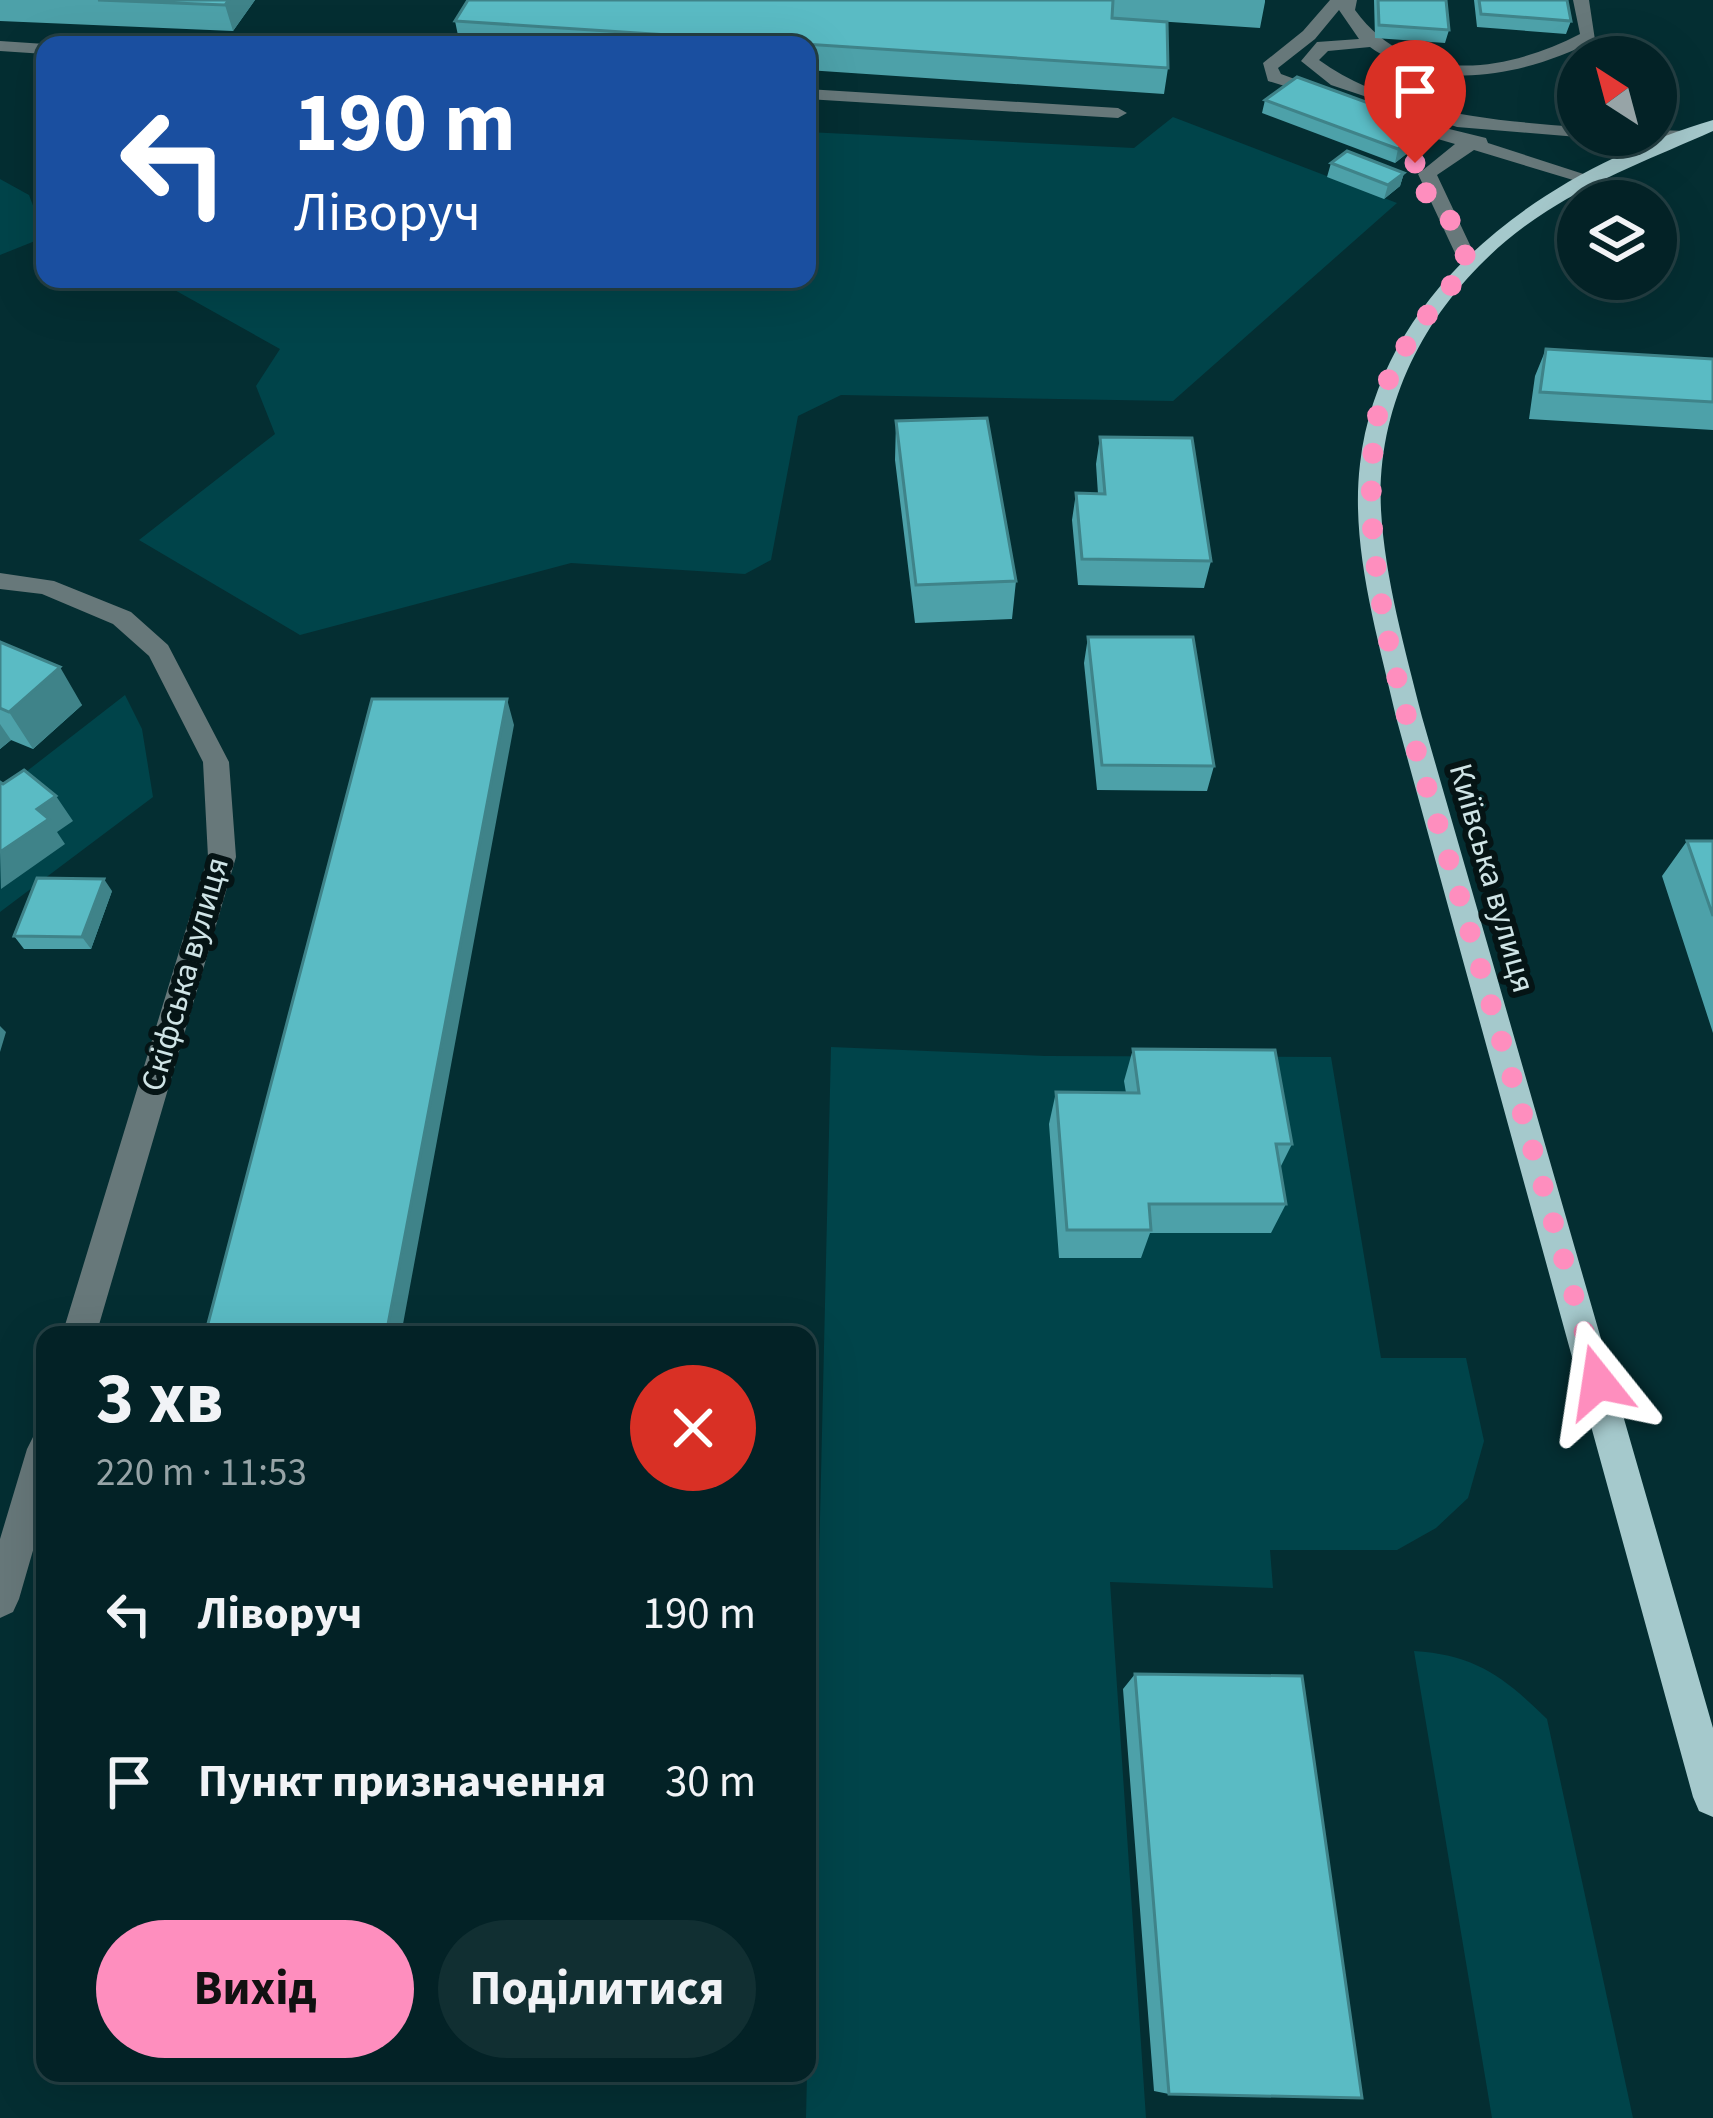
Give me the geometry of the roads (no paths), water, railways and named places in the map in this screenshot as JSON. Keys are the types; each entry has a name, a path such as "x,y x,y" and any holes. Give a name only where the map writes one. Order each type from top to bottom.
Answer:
{"main road":[{"name":"Київська вулиця","path":"1594,180 1713,125"},
{"name":"Київська вулиця","path":"1557,200 1520,220 1469,264 1411,334 1378,414 1370,506 1382,596 1409,717 1713,1797"}],"street":[{"path":"1339,0 1309,35 1269,67 1274,76 1443,138 1594,180"},
{"path":"1349,0 1347,10 1367,43 1461,85 1495,86 1582,50 1589,37 1581,0"},
{"path":"1367,43 1323,46 1309,61 1337,80 1463,123 1557,130"},
{"path":"0,46 36,48"},
{"path":"816,95 1118,113"},
{"path":"1444,206 1417,186 1410,168 1443,138 1470,133 1557,133"},
{"path":"1469,264 1426,174 1468,146 1534,134"},
{"path":"1677,136 1688,136"},
{"name":"Скіфська вулиця","path":"0,581 46,587 122,618 159,650 216,762 222,857 82,1326"},
{"path":"0,1599 36,1479"}]}
